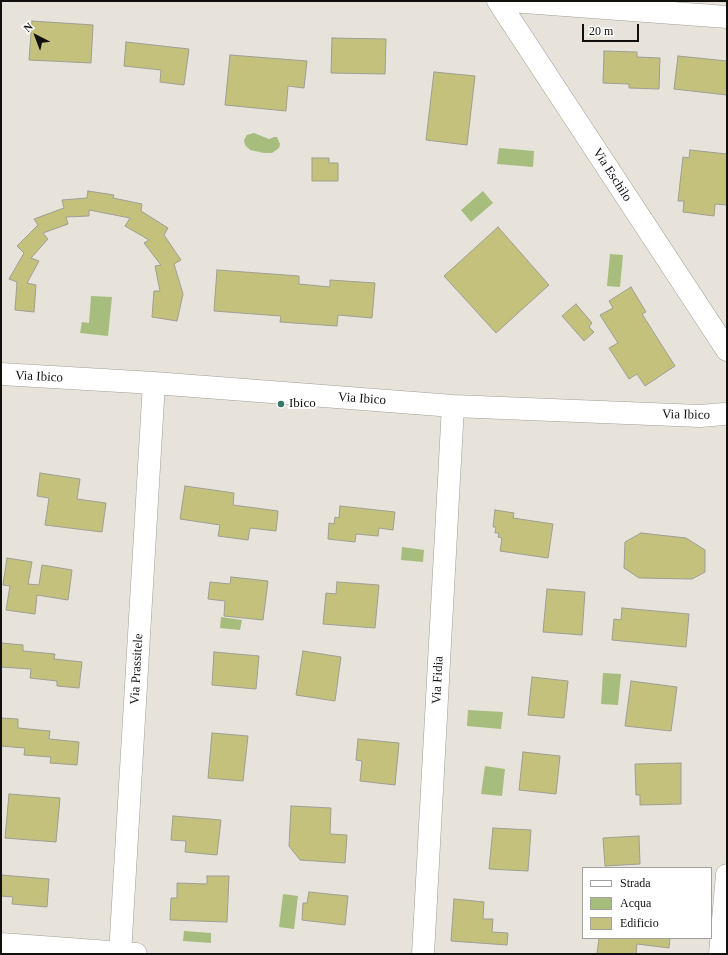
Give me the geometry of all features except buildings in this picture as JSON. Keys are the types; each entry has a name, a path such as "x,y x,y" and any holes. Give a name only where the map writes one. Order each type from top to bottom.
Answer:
{"street":[{"name":"Via Eschilo","path":"498,1 727,350"},
{"path":"510,1 727,16"},
{"name":"Via Ibico","path":"1,374 154,383 453,406 726,417"},
{"name":"Via Prassitele","path":"125,954 154,383"},
{"name":"Via Fidia","path":"423,954 453,406"},
{"path":"720,954 727,875"},
{"path":"1,944 125,954"}],"water":[{"path":"254,133 269,139 277,137 280,144 279,148 272,153 250,150 245,145 244,140 247,135"},
{"path":"499,148 534,151 533,167 497,164"},
{"path":"483,191 493,203 471,222 461,210"},
{"path":"610,254 623,255 620,287 607,286"},
{"path":"91,296 112,297 108,336 80,333 82,322 89,323"},
{"path":"402,547 424,550 423,562 401,560"},
{"path":"221,617 242,620 240,630 220,628"},
{"path":"603,673 621,674 618,705 601,704"},
{"path":"468,710 503,712 501,729 467,726"},
{"path":"485,766 505,769 502,796 481,794"},
{"path":"283,894 298,896 294,929 279,927"},
{"path":"184,931 211,933 211,943 183,941"}],"place":[{"name":"Ibico","path":"281,404"}]}
